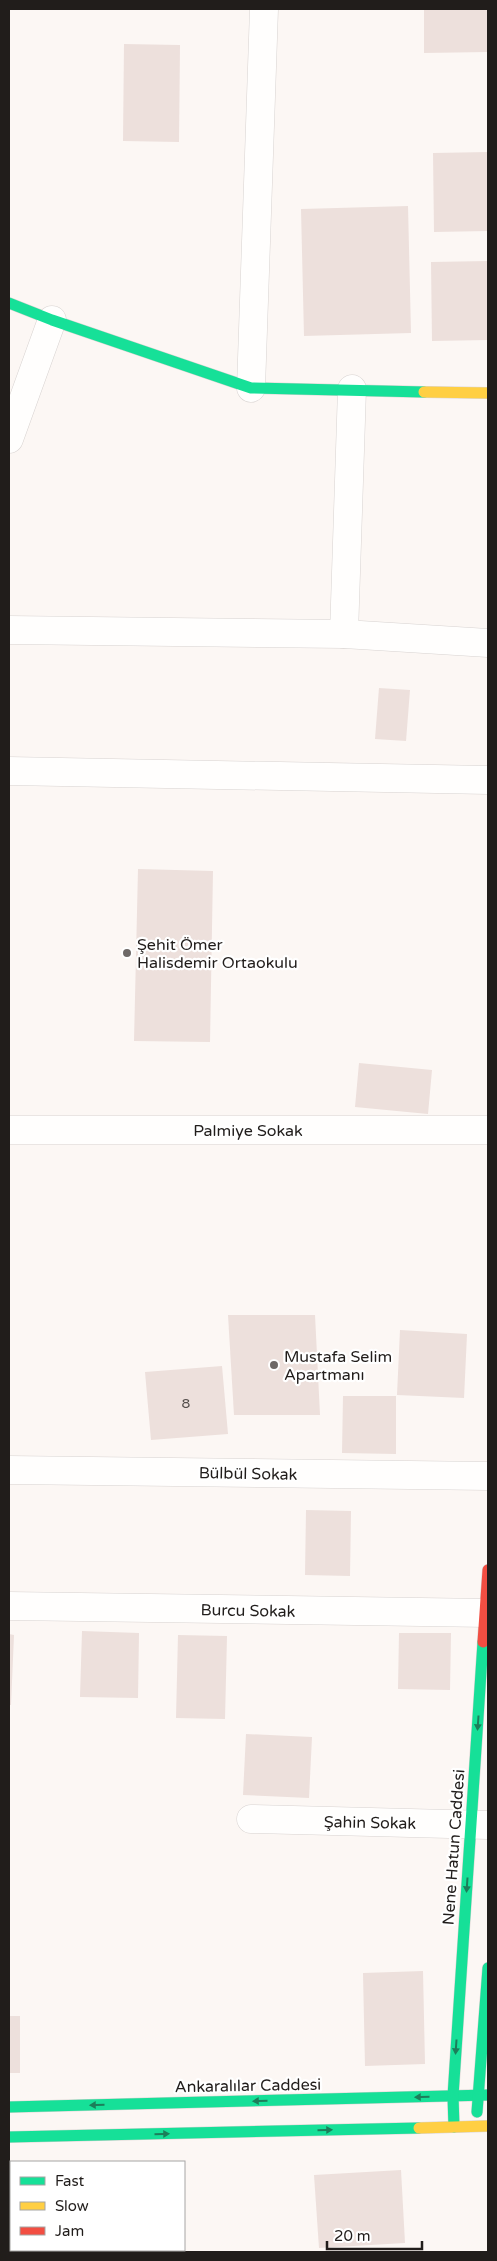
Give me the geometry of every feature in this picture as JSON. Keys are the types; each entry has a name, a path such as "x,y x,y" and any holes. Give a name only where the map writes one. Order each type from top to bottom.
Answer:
{"street":[{"path":"251,388 264,9"},
{"path":"9,303 52,320 251,388 488,393"},
{"path":"9,439 52,320"},
{"path":"344,634 352,389"},
{"path":"9,630 344,634 488,643"},
{"path":"9,771 488,780"},
{"name":"Palmiye Sokak","path":"9,1130 488,1130"},
{"name":"Bülbül Sokak","path":"9,1470 488,1476"},
{"name":"Nene Hatun Caddesi","path":"454,2127 453,2096 480,1824 488,1570"},
{"name":"Burcu Sokak","path":"9,1606 487,1613"},
{"name":"Şahin Sokak","path":"251,1819 480,1824"},
{"path":"9,2137 482,2126 488,1968"},
{"name":"Ankaralılar Caddesi","path":"9,2107 483,2095"}],"building":[{"path":"424,9 488,9 488,52 424,53"},
{"path":"124,44 180,45 179,142 123,141"},
{"path":"488,152 488,231 434,232 433,153"},
{"path":"408,206 411,333 304,336 301,209"},
{"path":"488,261 488,340 432,341 431,262"},
{"path":"379,688 410,690 406,741 375,739"},
{"path":"138,869 213,871 210,1042 134,1041"},
{"path":"359,1063 432,1070 428,1114 355,1107"},
{"name":"Mustafa Selim Apartmanı","path":"228,1315 315,1315 320,1415 234,1415"},
{"path":"400,1330 467,1334 464,1398 397,1395"},
{"path":"222,1366 228,1434 151,1440 145,1372"},
{"path":"343,1396 396,1396 396,1454 342,1453"},
{"path":"306,1510 351,1511 350,1576 305,1575"},
{"path":"82,1631 139,1633 138,1698 80,1697"},
{"path":"399,1633 451,1633 450,1690 398,1689"},
{"path":"9,1634 14,1635 11,1705 9,1705"},
{"path":"178,1635 227,1636 225,1719 176,1718"},
{"path":"246,1734 312,1737 309,1798 243,1795"},
{"path":"423,1971 425,2064 365,2066 363,1973"},
{"path":"9,2016 20,2016 20,2073 9,2073"},
{"path":"401,2170 405,2243 319,2248 314,2175"},
{"path":"82,2251 172,2251 172,2252"}],"traffic: fast":[{"path":"9,303 52,320 251,388 424,392"},
{"path":"454,2127 453,2096 483,1642"},
{"path":"477,2112 488,1968"},
{"path":"9,2107 488,2095"},
{"path":"9,2137 419,2128"}],"traffic: slow":[{"path":"424,392 488,393"},
{"path":"419,2128 488,2126"}],"traffic: jam":[{"path":"483,1642 488,1570"}],"place":[{"name":"Şehit Ömer Halisdemir Ortaokulu","path":"127,953"},
{"name":"Mustafa Selim Apartmanı","path":"274,1365"}]}
